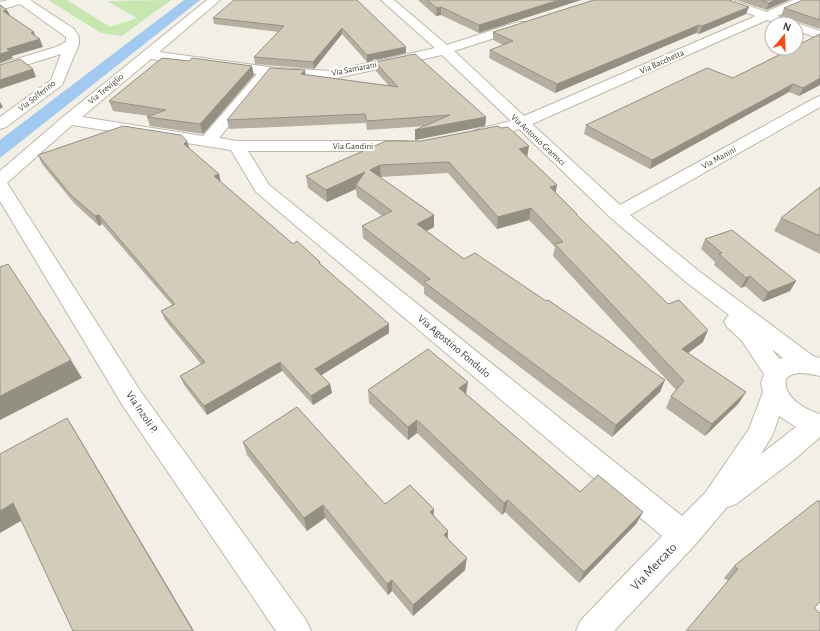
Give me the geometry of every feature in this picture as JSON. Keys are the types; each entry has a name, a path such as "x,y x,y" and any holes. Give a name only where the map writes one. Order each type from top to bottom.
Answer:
{"street":[{"path":"0,6 21,0 69,32 73,38 72,44 61,50 0,69"},
{"name":"Via Treviglio","path":"0,180 69,120 214,0"},
{"name":"Via Antonio Gramsci","path":"387,0 445,50 618,214 693,277 764,330 816,365"},
{"path":"722,0 767,16"},
{"name":"Via Bacchetta","path":"767,16 803,0"},
{"name":"Via Bacchetta","path":"521,123 764,17"},
{"name":"Via Samarani","path":"149,55 268,70 332,75 445,50 533,22"},
{"path":"804,29 820,35"},
{"name":"Via Solferino","path":"0,124 58,82 72,44"},
{"path":"207,142 268,70"},
{"name":"Via Manini","path":"618,214 820,101"},
{"name":"Via Gandini","path":"69,120 237,146 421,146"},
{"path":"466,136 504,129 521,123"},
{"name":"Via Agostino Fondulo","path":"237,146 262,188 684,536"},
{"name":"Via Inzoli P.","path":"0,186 132,399 295,631"},
{"name":"Via Antonio Gramsci","path":"693,277 750,335 775,383 783,404 794,414 808,422 818,425"},
{"path":"775,383 783,366 793,363 816,365"},
{"name":"Via Mercato","path":"592,631 715,502 760,434 775,383"},
{"name":"Via Mercato","path":"715,502 786,451 818,425"}],"green space":[{"path":"48,0 67,0 110,27 137,18 107,1 171,0 122,36 101,33"}],"water":[{"path":"184,0 200,0 0,158 0,140"}],"building":[{"path":"234,0 357,0 406,47 367,55 342,28 313,62 254,57 284,26 213,18"},
{"path":"427,0 559,0 479,25 441,7 437,8"},
{"path":"594,0 729,0 749,7 702,26 699,25 557,84 490,50 513,41 493,32"},
{"path":"761,0 775,0 769,3"},
{"path":"803,0 820,0 820,20 784,8"},
{"path":"0,5 7,10 3,11 34,32 31,33 40,39 7,49 10,51 0,54"},
{"path":"820,34 820,78 803,88 793,84 652,160 586,125 707,68 733,78 777,56 804,56 804,42"},
{"path":"415,54 486,117 415,130 450,115 367,121 365,114 227,120 270,68 305,70 301,74 398,87 375,62"},
{"path":"162,58 189,61 192,58 252,66 200,124 147,117 166,110 109,101"},
{"path":"20,59 33,69 0,80 0,65"},
{"path":"123,126 181,135 187,141 184,144 219,174 214,176 293,244 297,241 320,262 319,263 389,324 315,369 330,384 311,396 280,362 204,406 180,376 205,362 161,311 175,304 99,215 95,216 70,194 38,155"},
{"path":"498,126 501,128 508,127 529,146 519,149 557,185 550,187 668,304 679,300 708,330 682,349 746,392 712,424 671,396 684,381 555,244 563,242 531,208 498,217 449,162 380,165 370,170 434,215 417,224 464,259 475,253 546,301 548,300 665,380 616,425 424,282 430,279 362,226 392,211 356,185 365,172 326,190 306,176 386,141 421,141"},
{"path":"820,187 820,236 781,218"},
{"path":"732,230 796,281 768,292 750,276 746,278 719,254 722,253 705,239"},
{"path":"8,264 71,360 0,396 0,267"},
{"path":"428,349 468,382 459,388 580,492 598,475 643,512 584,572 508,500 504,503 417,420 408,427 368,390"},
{"path":"297,407 385,504 410,485 434,509 430,512 448,531 444,535 467,558 413,605 392,580 387,584 323,505 304,518 243,442"},
{"path":"67,418 193,631 73,631 13,503 0,511 0,454"},
{"path":"817,501 820,501 820,602 814,608 820,613 820,631 686,631 738,569 734,566"}]}
